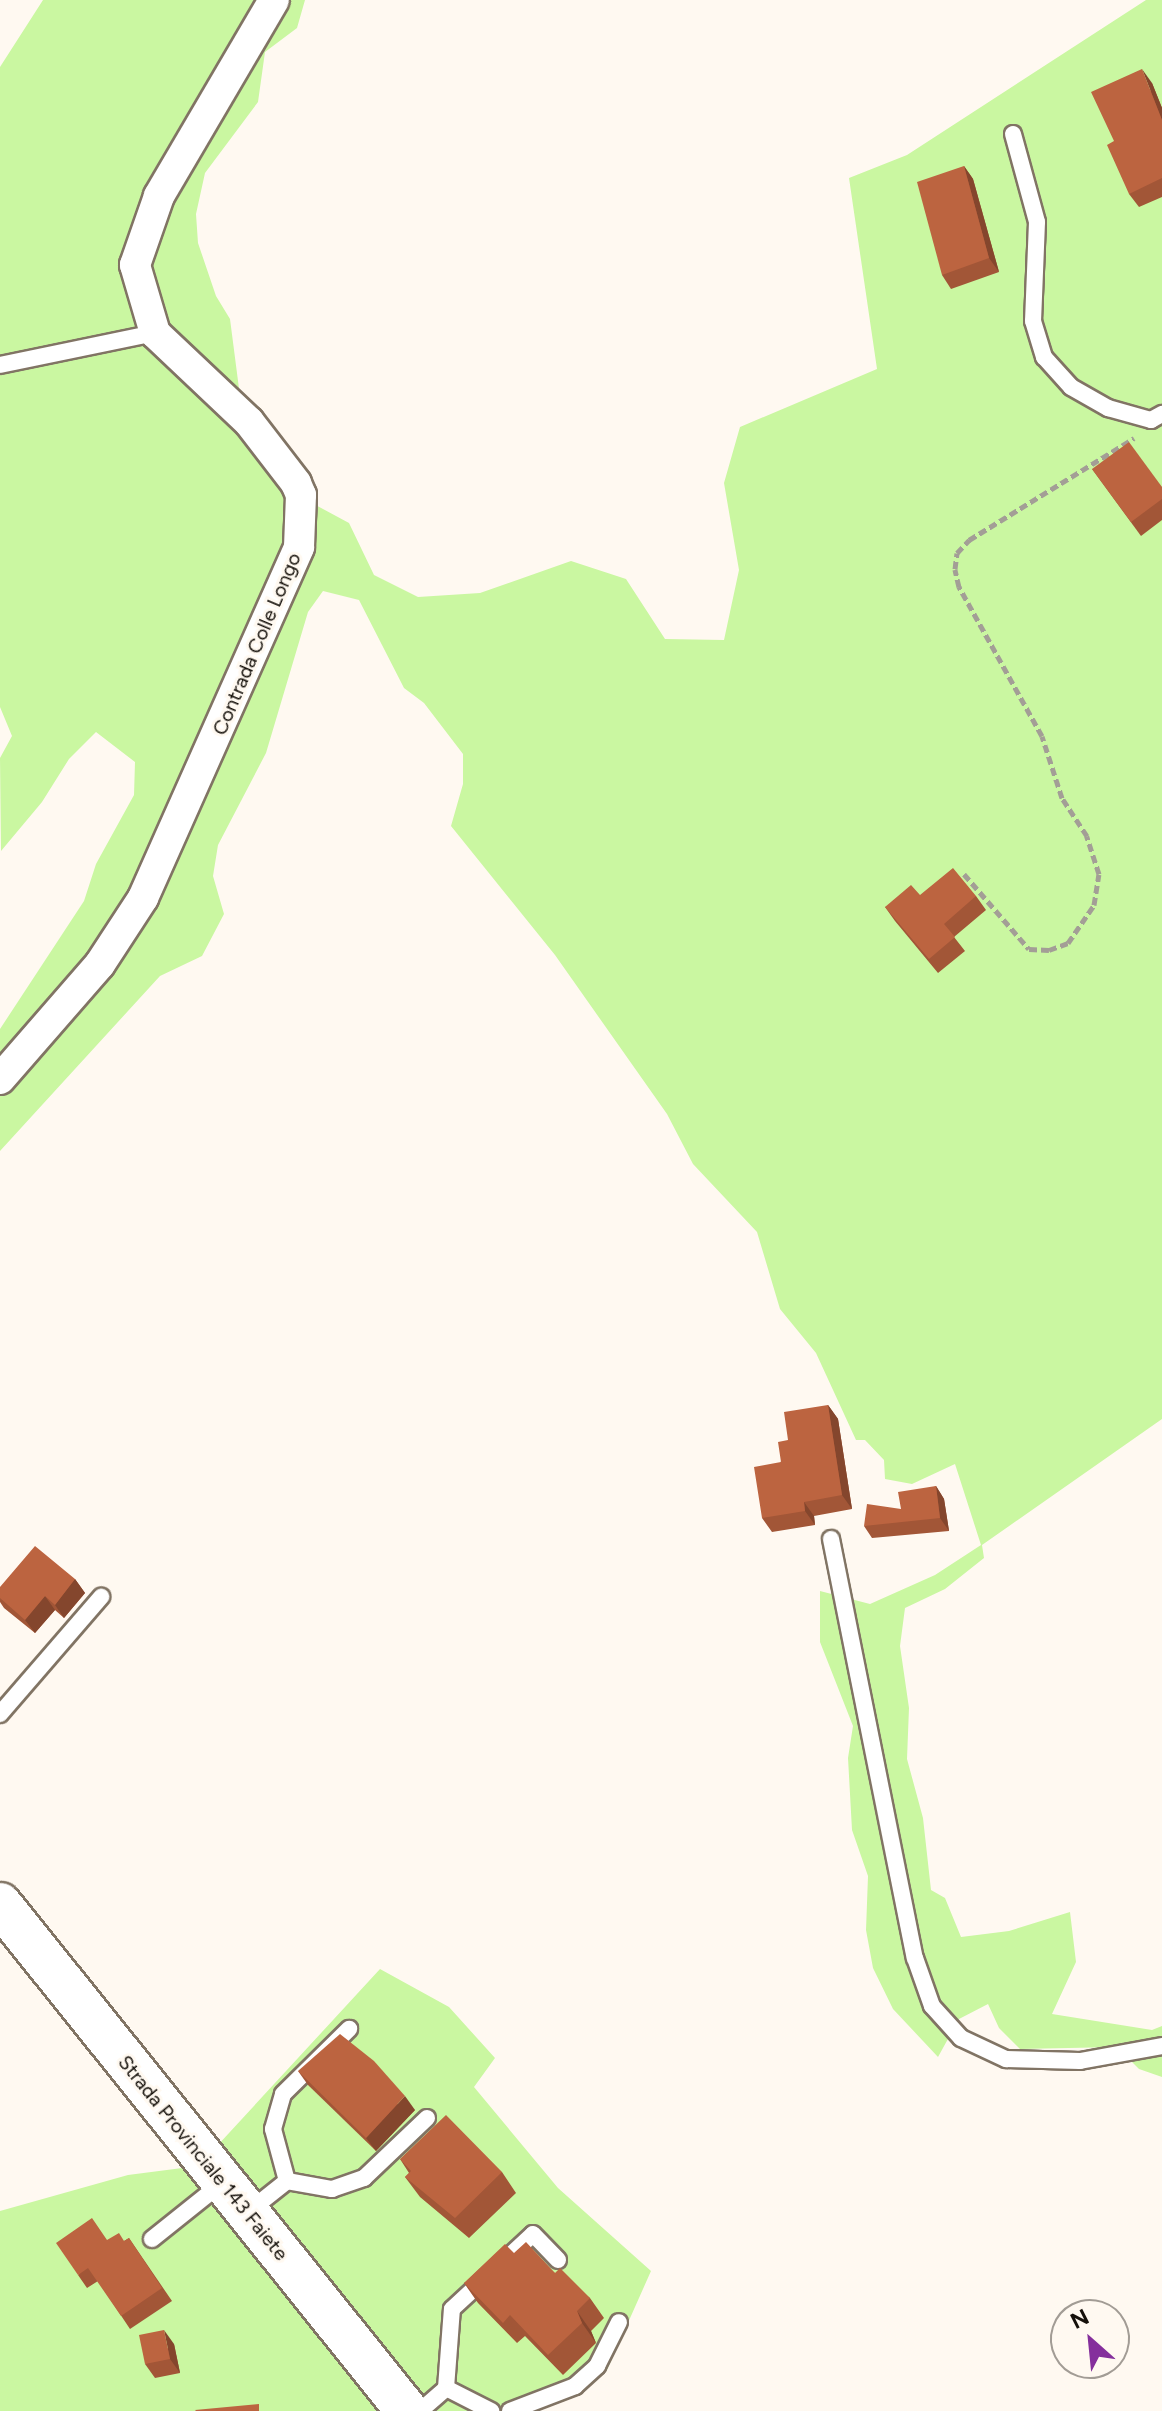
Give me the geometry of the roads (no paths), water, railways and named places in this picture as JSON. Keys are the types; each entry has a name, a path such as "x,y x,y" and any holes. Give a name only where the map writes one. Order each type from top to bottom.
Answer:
{"main road":[{"name":"Strada Provinciale 143 Faiete","path":"0,1904 407,2411"}],"street":[{"path":"155,333 135,265 159,196 274,0"},
{"name":"Contrada Colle Longo","path":"0,1079 100,964 143,898 299,547 301,495 296,483 249,422 155,333"}],"lane":[{"path":"1013,134 1037,222 1033,321 1044,357 1071,387 1108,408 1157,417"},
{"path":"0,365 155,333"},
{"path":"831,1539 915,1958 932,2006 961,2038 1006,2059 1080,2061 1162,2046"},
{"path":"0,1714 101,1597"},
{"path":"287,2181 273,2129 283,2094 349,2029"},
{"path":"152,2239 235,2198 287,2181 332,2189 364,2178 427,2118"},
{"path":"420,2411 446,2388 452,2309 533,2234 558,2260"},
{"path":"510,2411 575,2386 597,2366 619,2322"},
{"path":"446,2388 491,2411"}]}
